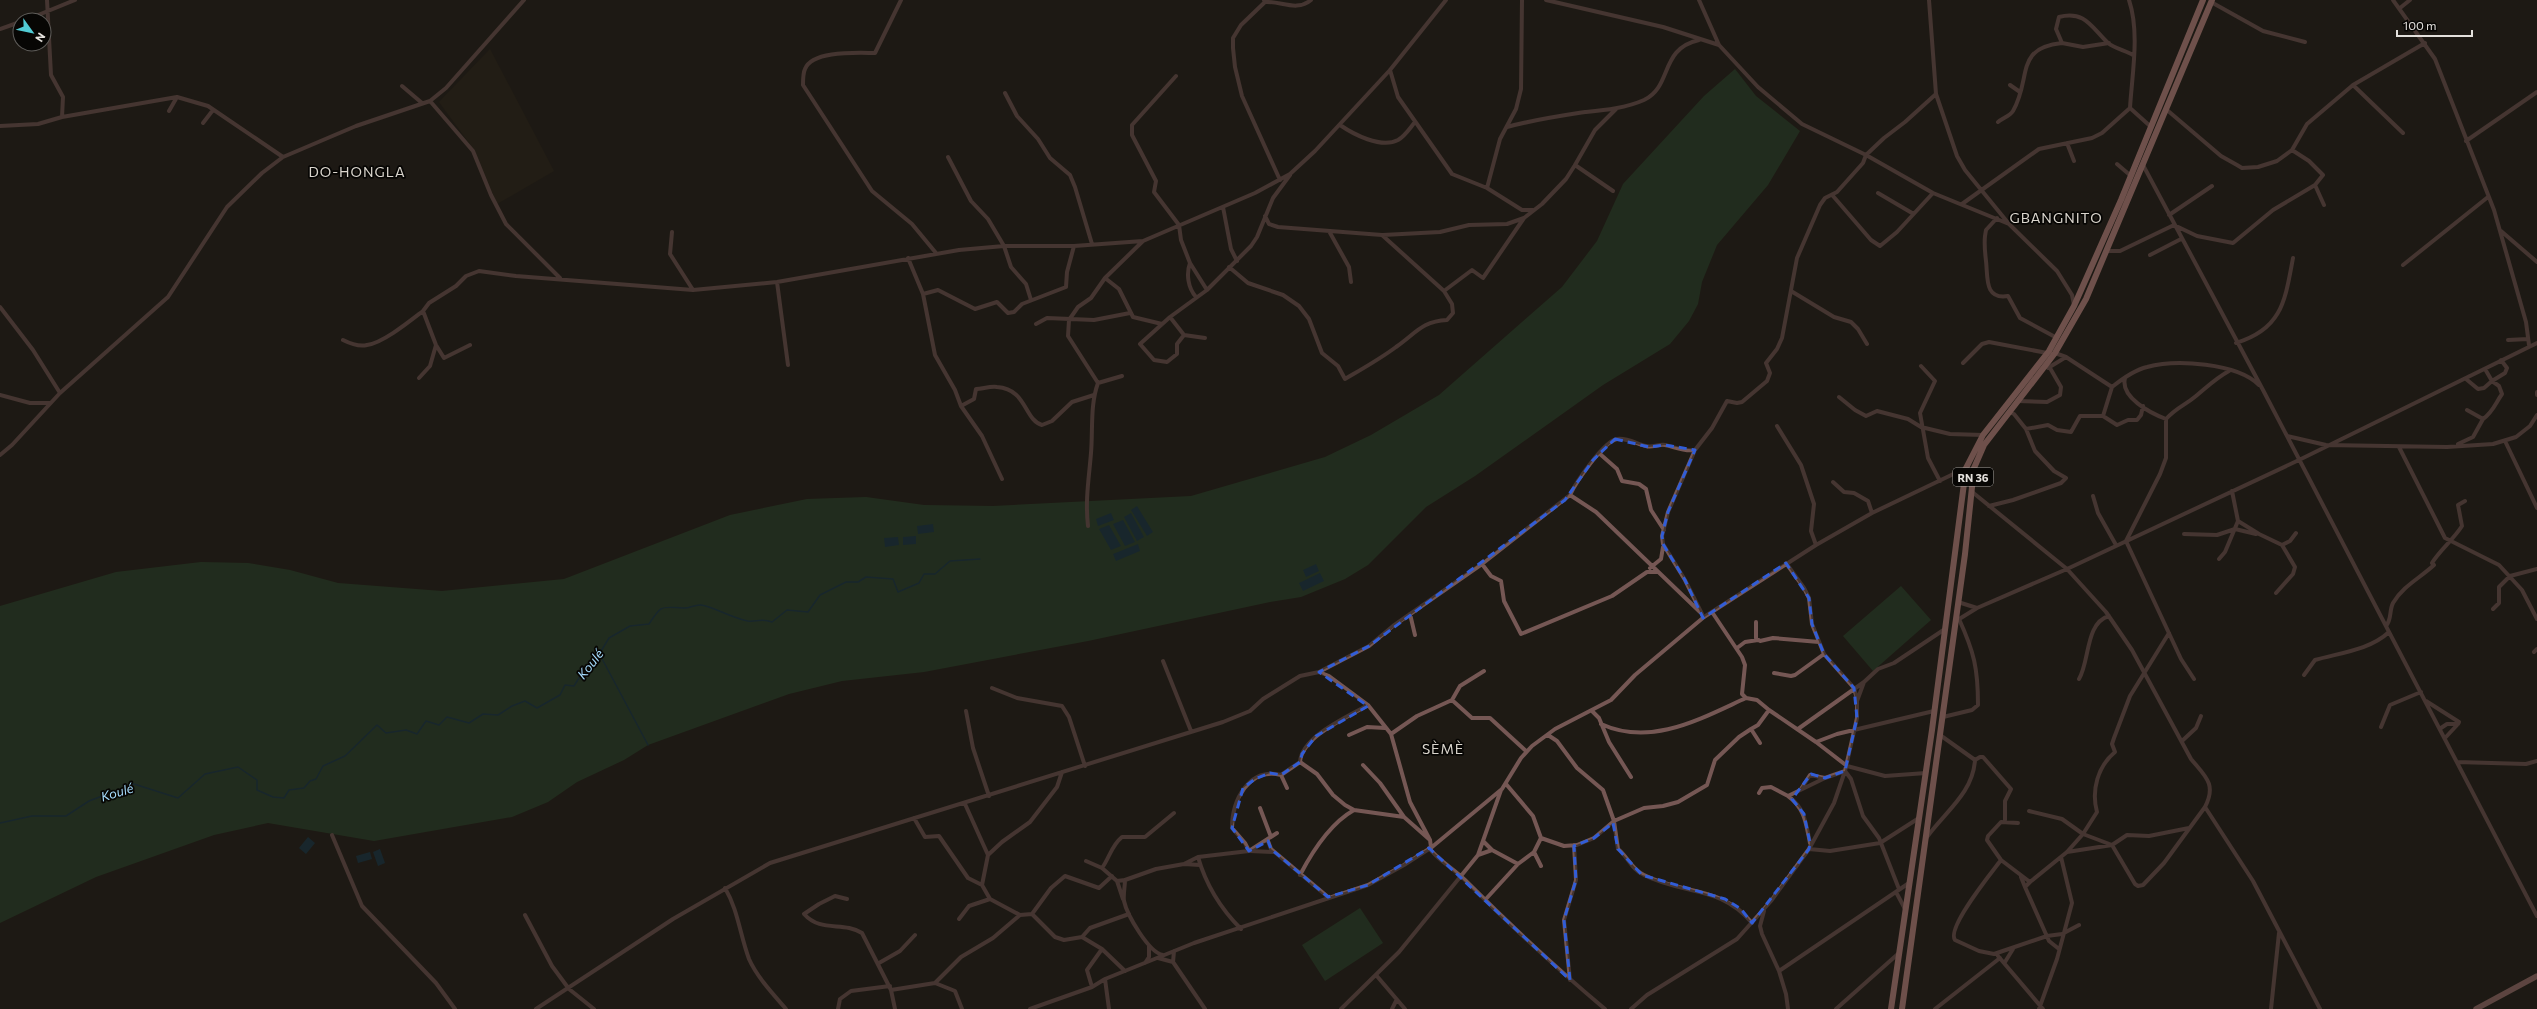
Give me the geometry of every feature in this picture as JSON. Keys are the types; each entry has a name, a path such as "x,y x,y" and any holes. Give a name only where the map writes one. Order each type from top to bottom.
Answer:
{"main road":[{"name":"RN 36","path":"1902,1009 1924,841 1958,620 1958,602 1971,491 1977,459 1984,445 2017,401 2047,368 2058,338 2074,306 2131,176 2150,126 2203,0"},
{"name":"RN 36","path":"1891,1009 1920,818 1966,468 1983,435 2052,352 2086,299 2212,1"}],"street":[{"path":"47,0 46,11 52,75 63,97 62,117"},
{"path":"46,11 75,0"},
{"path":"0,455 12,445 60,393 168,297 227,207 262,173 283,157 356,126 430,101 446,88 524,0"},
{"path":"901,0 875,53 842,53 812,60 805,68 803,84 872,191 908,219 936,253"},
{"path":"1280,180 1242,96 1236,73 1233,38 1241,25 1265,1 1290,6 1306,4 1310,0"},
{"path":"1184,336 1177,344 1177,354 1171,360 1154,360 1140,344 1196,296 1207,290 1229,267 1237,261 1257,237 1273,198 1290,174 1340,125 1390,70 1446,0"},
{"path":"1487,188 1500,139 1516,109 1521,89 1522,0"},
{"path":"1546,0 1663,27 1720,45"},
{"path":"1699,0 1720,45 1738,67 1788,114 1833,140 1866,155 1933,193 2009,224"},
{"path":"1929,0 1936,94 1957,156 1965,170 2009,224 2057,271 2072,295 2074,306"},
{"path":"1962,204 2039,149 2102,133 2130,108 2134,55 2133,10 2129,0"},
{"path":"2393,0 2435,59 2500,230 2529,345"},
{"path":"2400,8 2410,0"},
{"path":"2212,1 2270,34 2305,42"},
{"path":"2062,43 2056,29 2056,23 2059,17 2068,14 2093,25 2108,43 2134,55"},
{"path":"0,29 12,25"},
{"path":"1507,128 1574,114 1616,109 1644,100 1653,94 1661,82 1670,60 1678,50 1690,42 1701,40"},
{"path":"1998,122 2013,112 2026,76 2026,67 2037,49 2044,45 2062,43 2083,46 2108,43"},
{"path":"2167,110 2221,156 2242,168 2258,167 2277,161 2292,150 2306,124 2353,85 2425,43"},
{"path":"1390,70 1398,97 1452,174 1487,188 1522,210 1533,210"},
{"path":"1176,76 1132,125 1135,141 1156,181 1154,192 1178,226 1180,240 1190,262 1207,290"},
{"path":"2010,85 2020,92"},
{"path":"2353,85 2403,133"},
{"path":"402,86 422,103"},
{"path":"2466,141 2537,92"},
{"path":"1005,93 1017,116 1038,139 1050,158 1070,175 1092,244"},
{"path":"1649,572 1651,566 1661,559 1664,530 1668,512 1695,450 1712,428 1726,401 1737,403 1742,402 1768,381 1770,373 1766,363 1777,349 1782,338 1797,258 1808,229 1825,198 1833,196 1863,164 1866,155 1936,94"},
{"path":"169,110 177,97"},
{"path":"0,126 38,124 62,117 177,97 201,103 283,157"},
{"path":"430,101 473,151 491,195 506,224 560,278"},
{"path":"2130,108 2150,126"},
{"path":"1444,291 1472,270 1483,278 1524,218 1566,179 1595,130 1616,109"},
{"path":"203,123 213,110"},
{"path":"1340,125 1358,137 1389,142 1398,140 1415,122"},
{"path":"2067,143 2074,160"},
{"path":"2174,225 2197,236 2233,243 2273,210 2314,185 2322,177 2320,171 2292,150"},
{"path":"948,157 971,201 988,219 1004,246 1011,267 1026,284 1031,300"},
{"path":"2117,164 2131,176"},
{"path":"1575,165 1613,191"},
{"path":"2143,165 2441,728 2457,762 2537,916"},
{"path":"343,340 353,345 368,345 383,338 423,311 428,303 456,286 466,276 479,271 516,276 560,278 693,290 777,282 936,253 1004,246 1074,246 1143,241 1223,207 1290,174"},
{"path":"2138,176 2148,176"},
{"path":"2314,185 2324,205"},
{"path":"2169,215 2212,186"},
{"path":"1878,193 1912,213"},
{"path":"1833,196 1877,245 1880,246 1896,232 1912,213 1933,193"},
{"path":"2403,265 2488,197"},
{"path":"1223,207 1230,249 1237,261"},
{"path":"1265,216 1270,224 1278,227 1382,235 1440,232 1469,225 1507,224 1524,218"},
{"path":"1997,218 1986,230 1985,236 1986,278 1988,288 1994,294 2001,297 2008,296 2020,318 2058,338"},
{"path":"2107,251 2120,252 2174,225"},
{"path":"2500,230 2537,262"},
{"path":"1329,231 1349,267 1351,282"},
{"path":"672,232 670,254 693,290"},
{"path":"1229,267 1248,283 1283,295 1299,306 1309,319 1322,353 1338,366 1345,378 1395,348 1428,323 1450,318 1453,308 1444,291 1382,235"},
{"path":"2150,255 2181,239"},
{"path":"1098,383 1068,336 1069,320 1078,307 1091,298 1104,278 1143,241"},
{"path":"923,294 938,290 945,292 975,309 997,302 1008,313 1016,311 1019,305 1066,287 1074,246"},
{"path":"908,258 923,294 935,355 955,390 960,406 982,436 1002,479"},
{"path":"2236,343 2254,338 2272,323 2285,297 2293,258"},
{"path":"1190,262 1188,272 1189,288 1196,296"},
{"path":"1104,278 1119,289 1130,312 1140,320 1162,324"},
{"path":"777,282 788,365"},
{"path":"1791,291 1821,311 1851,322 1858,329 1867,344"},
{"path":"0,307 33,350 60,393"},
{"path":"423,311 436,344 444,358 448,358 470,345"},
{"path":"1036,324 1046,318 1094,320 1130,312"},
{"path":"1170,317 1184,336 1205,338"},
{"path":"2508,340 2528,339"},
{"path":"1963,363 1982,344 1989,342 2023,347 2045,354 2052,352 2066,357 2112,387"},
{"path":"1943,718 1972,710 1978,704 1976,664 1972,648 1958,620 1977,608 2067,569 2299,460 2326,445 2466,379 2529,345 2537,343"},
{"path":"419,378 430,366 436,344"},
{"path":"2017,401 2048,402 2055,400 2060,394 2061,386 2047,368 2066,357"},
{"path":"2466,379 2478,389 2484,388 2505,373 2507,368 2501,360"},
{"path":"2103,416 2112,387 2125,377 2146,367 2189,362 2209,364 2244,375 2263,390"},
{"path":"1921,366 1935,381 1922,404 1921,427 1928,458 1940,481"},
{"path":"2469,441 2482,424 2483,419 2491,414 2494,404 2502,394 2499,386 2492,381 2485,369"},
{"path":"2126,541 2160,474 2166,458 2166,420 2177,407 2195,397 2211,382 2229,371"},
{"path":"1098,383 1122,376"},
{"path":"2125,377 2123,385 2126,392 2143,406 2166,420"},
{"path":"1088,526 1085,501 1091,453 1094,394 1098,383"},
{"path":"960,406 974,398 976,389 998,387 1016,393 1036,422 1042,425 1052,421 1072,402 1094,394"},
{"path":"0,395 30,403 50,404"},
{"path":"1839,397 1862,415 1866,416 1877,411 1908,419 1921,427 1950,434 1983,435"},
{"path":"2026,429 2048,425 2057,430 2071,432 2080,416 2103,416 2116,425 2122,424 2128,420 2137,420 2141,415 2143,406"},
{"path":"2467,410 2472,415 2483,419"},
{"path":"1989,506 2013,500 2066,480 2064,476 2054,471 2035,451 2026,429 2014,414 2009,412"},
{"path":"2287,436 2326,445 2399,447 2482,445 2505,441 2530,426 2537,415"},
{"path":"1777,426 1801,465 1814,504 1811,531 1816,545"},
{"path":"536,1009 569,989 639,940 770,863 1085,766 1250,711 1264,699 1289,682 1309,673 1319,672 1370,646 1410,614 1482,564 1570,495 1589,465 1600,454 1608,442 1622,438 1649,447 1661,445 1685,451 1695,450"},
{"path":"2447,447 2469,441 2482,445"},
{"path":"2505,441 2537,508"},
{"path":"2399,447 2440,531 2451,542 2488,558 2510,576 2527,598 2537,619"},
{"path":"1600,454 1617,469 1622,481 1639,484 1646,490 1651,510 1664,530"},
{"path":"1030,1009 1046,1007 1092,987 1105,979 1146,964 1174,951 1241,930 1328,897 1368,885 1430,848 1502,789 1526,751 1555,729 1611,700 1635,675 1703,615 1712,612 1816,545 1872,514 1966,468"},
{"path":"1833,482 1844,492 1854,493 1868,501 1872,514"},
{"path":"1971,491 2067,569 2109,616 2145,674 2182,741 2211,787 2209,799 2205,807 2164,863 2143,885 2138,886 2135,884 2112,845 2083,834 2062,819 2029,810"},
{"path":"2219,559 2225,552 2238,521 2232,491"},
{"path":"1570,495 1596,512 1703,615"},
{"path":"2093,496 2098,513 2116,545"},
{"path":"2386,626 2390,621 2392,608 2396,600 2407,585 2434,565 2432,562 2451,542 2462,526 2458,508 2465,501"},
{"path":"2238,521 2259,534 2282,545 2295,567 2293,574 2276,593"},
{"path":"2184,534 2218,535 2235,530 2259,534"},
{"path":"2282,545 2290,542 2296,533"},
{"path":"2126,541 2169,633 2194,679"},
{"path":"1663,544 1685,580 1703,615"},
{"path":"1786,563 1804,588 1808,598 1812,624 1824,654 1854,688 1857,701"},
{"path":"1482,564 1491,576 1501,581 1504,601 1521,634 1612,596 1649,572 1658,572"},
{"path":"2493,609 2499,603 2499,587 2510,576 2537,569"},
{"path":"1958,602 1977,608"},
{"path":"1712,612 1737,648 1745,665 1741,690 1746,698"},
{"path":"1410,614 1415,635"},
{"path":"2079,679 2084,669 2084,663 2093,628 2097,623 2109,616"},
{"path":"1756,622 1755,635 1758,640"},
{"path":"1798,729 1864,682 1878,669 1894,663 1945,629"},
{"path":"2304,675 2315,660 2336,656 2378,641 2389,632"},
{"path":"2025,887 2067,852 2083,834 2097,812 2095,803 2096,783 2105,760 2115,752 2112,744 2130,696 2169,633"},
{"path":"1737,648 1745,642 1773,638 1819,642"},
{"path":"1774,673 1791,676 1795,675 1824,654"},
{"path":"1163,660 1191,731"},
{"path":"1391,734 1417,716 1452,700 1460,686 1484,671"},
{"path":"1319,672 1329,676 1368,706 1378,716 1385,728 1391,734 1410,802 1430,840 1430,848 1436,857 1461,876 1570,980 1606,1009"},
{"path":"1631,1009 1647,995 1737,939 1764,909 1808,850 1810,843 1829,812 1847,766 1855,731 1857,701 1864,682"},
{"path":"992,688 1017,698 1062,706 1069,717 1085,766"},
{"path":"2381,727 2390,705 2421,692"},
{"path":"1601,724 1623,732 1635,733 1667,731 1746,698 1757,700 1847,766 1885,776 1926,773"},
{"path":"1452,700 1472,718 1490,718 1526,751"},
{"path":"2426,701 2456,718 2458,724"},
{"path":"1249,851 1245,843 1232,828 1239,794 1249,782 1255,779 1270,773 1281,775 1300,762 1306,747 1318,734 1368,706"},
{"path":"1506,784 1528,808 1541,838 1564,846 1574,845 1594,838 1614,821 1644,808 1678,802 1703,788 1708,781 1715,760 1740,737 1758,725 1769,710"},
{"path":"966,711 973,748 989,796"},
{"path":"1592,711 1631,777"},
{"path":"1816,742 1837,734 1855,731 1934,711"},
{"path":"2182,741 2196,728 2201,716"},
{"path":"2441,728 2447,724 2458,724"},
{"path":"2445,738 2458,724"},
{"path":"1349,735 1367,727 1385,728"},
{"path":"1751,729 1760,743"},
{"path":"1548,735 1557,741 1577,768 1603,790 1614,821 1618,849 1642,875 1658,882 1704,892 1725,900 1741,909 1752,923"},
{"path":"1940,735 1975,760"},
{"path":"1975,760 1983,757 2012,789 2005,802 2005,820"},
{"path":"1924,841 1971,783 1974,775 1975,760"},
{"path":"2457,762 2526,764 2537,761"},
{"path":"1300,762 1317,774 1337,799 1354,810 1404,817"},
{"path":"1363,765 1380,783 1404,817 1430,840"},
{"path":"1788,796 1825,778 1845,771"},
{"path":"1845,771 1851,779 1863,816 1880,844 1905,909"},
{"path":"988,855 1002,842 1030,822 1057,787 1062,772"},
{"path":"1281,775 1287,788"},
{"path":"1798,803 1799,791 1810,775 1825,778"},
{"path":"1759,792 1762,788 1771,786 1798,803 1804,814 1810,843"},
{"path":"1341,1009 1376,975 1478,855 1502,789"},
{"path":"965,804 988,855 982,885"},
{"path":"2205,807 2237,854 2320,1009"},
{"path":"1260,808 1271,837"},
{"path":"1300,875 1319,844 1341,819 1354,810"},
{"path":"1102,868 1109,858 1112,847 1122,837 1145,837 1174,813"},
{"path":"914,818 925,837 939,836 968,878 982,885 990,899 1020,915 1032,914 1051,888 1065,876 1099,888 1112,876"},
{"path":"1808,850 1830,851 1880,844 1920,818"},
{"path":"2018,823 2005,820 1999,823 1986,838 2001,860 2021,877 2030,882"},
{"path":"2067,852 2112,845 2127,835 2149,836 2189,828"},
{"path":"1249,851 1268,841 1277,833"},
{"path":"332,835 362,906 436,983 455,1009"},
{"path":"1485,900 1518,864 1534,852 1541,838"},
{"path":"1268,841 1274,852 1328,897"},
{"path":"1484,842 1492,850 1518,864"},
{"path":"1570,980 1564,920 1576,880 1574,845"},
{"path":"1478,855 1492,850"},
{"path":"1184,864 1198,857 1249,851 1274,852"},
{"path":"1534,852 1540,866"},
{"path":"1198,857 1200,865 1219,904 1241,930"},
{"path":"2041,1008 2072,904 2061,857"},
{"path":"2001,860 1969,902 1953,938 1965,946 1994,954 2000,958 2005,962 2041,1008"},
{"path":"1086,861 1102,868 1117,881 1129,914 1149,946 1158,954 1164,955"},
{"path":"1117,881 1125,880 1156,869 1184,864 1200,865"},
{"path":"2021,877 2049,941 2059,949"},
{"path":"1124,900 1125,880"},
{"path":"1779,971 1909,883"},
{"path":"726,888 738,916 749,959 768,988 786,1009"},
{"path":"847,899 836,896 818,904 804,914 823,927 847,927 862,933 879,963 890,988 895,1009"},
{"path":"959,919 969,906 990,899"},
{"path":"1764,909 1760,926 1762,934 1779,971 1786,994 1788,1009"},
{"path":"1032,914 1055,937 1061,940 1082,937 1102,949 1125,971"},
{"path":"1082,937 1090,928 1129,914"},
{"path":"525,915 546,958 569,989 594,1009"},
{"path":"935,983 961,957 990,940 1020,915"},
{"path":"1994,954 2013,949 2048,936 2062,934 2080,925"},
{"path":"2271,1009 2280,932"},
{"path":"879,963 900,951 915,935"},
{"path":"1146,964 1150,957 1149,946"},
{"path":"1092,987 1087,975 1087,970 1102,949"},
{"path":"2005,962 2013,949"},
{"path":"1174,951 1173,962 1206,1009"},
{"path":"1836,1009 1899,953"},
{"path":"1157,958 1173,962"},
{"path":"1935,1009 2000,958"},
{"path":"1376,975 1396,1002 1405,1009"},
{"path":"2476,1009 2537,976"},
{"path":"1105,979 1109,1009"},
{"path":"838,1009 840,999 851,991 935,983 954,991 962,1009"},
{"path":"1392,1009 1396,1002"}],"highlighted area":[{"path":"1615,439 1649,447 1665,445 1695,450 1668,512 1662,536 1663,544 1685,580 1703,618 1786,563 1809,598 1812,624 1824,654 1854,688 1857,718 1845,771 1825,778 1811,774 1792,799 1804,814 1810,843 1809,849 1752,923 1741,909 1725,899 1642,875 1618,849 1613,823 1594,838 1574,846 1576,880 1564,920 1570,980 1429,848 1368,885 1328,897 1271,849 1268,841 1249,851 1232,828 1243,788 1255,779 1270,773 1281,775 1300,762 1302,754 1316,736 1368,706 1319,672 1369,646 1565,500 1593,460"}],"shaded area":[{"path":"490,49 554,171 497,204 475,151 439,102"}],"green space":[{"path":"1735,69 1756,96 1800,131 1768,185 1717,245 1702,282 1698,304 1689,321 1670,344 1603,385 1475,476 1426,507 1368,565 1345,579 1301,597 1270,602 1088,641 924,672 842,681 789,694 648,745 624,760 577,782 548,802 512,817 374,841 268,823 214,835 96,877 0,923 0,606 116,572 201,562 248,563 290,570 338,583 442,591 564,579 730,515 807,499 866,497 924,505 993,506 1191,496 1325,457 1371,435 1439,395 1562,287 1597,241 1623,184 1704,96"},
{"path":"1901,586 1931,620 1873,671 1843,636"},
{"path":"1360,908 1383,943 1325,981 1302,945"}],"water":[{"path":"1137,506 1153,532 1147,536 1131,510"},
{"path":"1111,513 1114,520 1098,526 1096,519"},
{"path":"1131,513 1144,537 1137,541 1124,517"},
{"path":"1123,520 1135,542 1125,546 1113,524"},
{"path":"933,524 934,532 918,534 917,526"},
{"path":"1109,525 1121,546 1111,550 1099,529"},
{"path":"916,536 916,544 903,545 903,537"},
{"path":"898,537 899,545 885,547 884,538"},
{"path":"1138,544 1140,551 1116,561 1113,554"},
{"path":"1316,564 1319,571 1306,577 1303,570"},
{"path":"1320,573 1324,581 1303,591 1299,583"},
{"path":"308,837 315,843 306,854 299,848"},
{"path":"380,849 385,863 378,866 373,852"},
{"path":"370,852 372,859 358,863 356,856"}],"waterway":[{"name":"Koulé","path":"0,823 32,816 66,816 89,801 134,784 178,798 205,774 238,767 257,780 257,790 273,797 284,798 289,790 304,788 310,781 316,779 323,766 345,756 377,725 386,733 406,730 417,734 426,721 439,725 447,717 469,723 483,714 498,715 512,706 525,701 537,708 560,695 565,685 574,686 587,665 595,661 609,638 630,626 649,624 657,613 663,608 685,608 701,605 748,621 765,620 772,622 787,610 808,612 820,595 846,582 858,582 866,577 893,579 898,592 919,583 924,574 935,574 950,561 980,559"},
{"path":"600,655 648,745"}],"district":[{"name":"DO-HONGLA","path":"357,171"},
{"name":"GBANGNITO","path":"2056,217"},
{"name":"SÈMÈ","path":"1443,748"}]}
